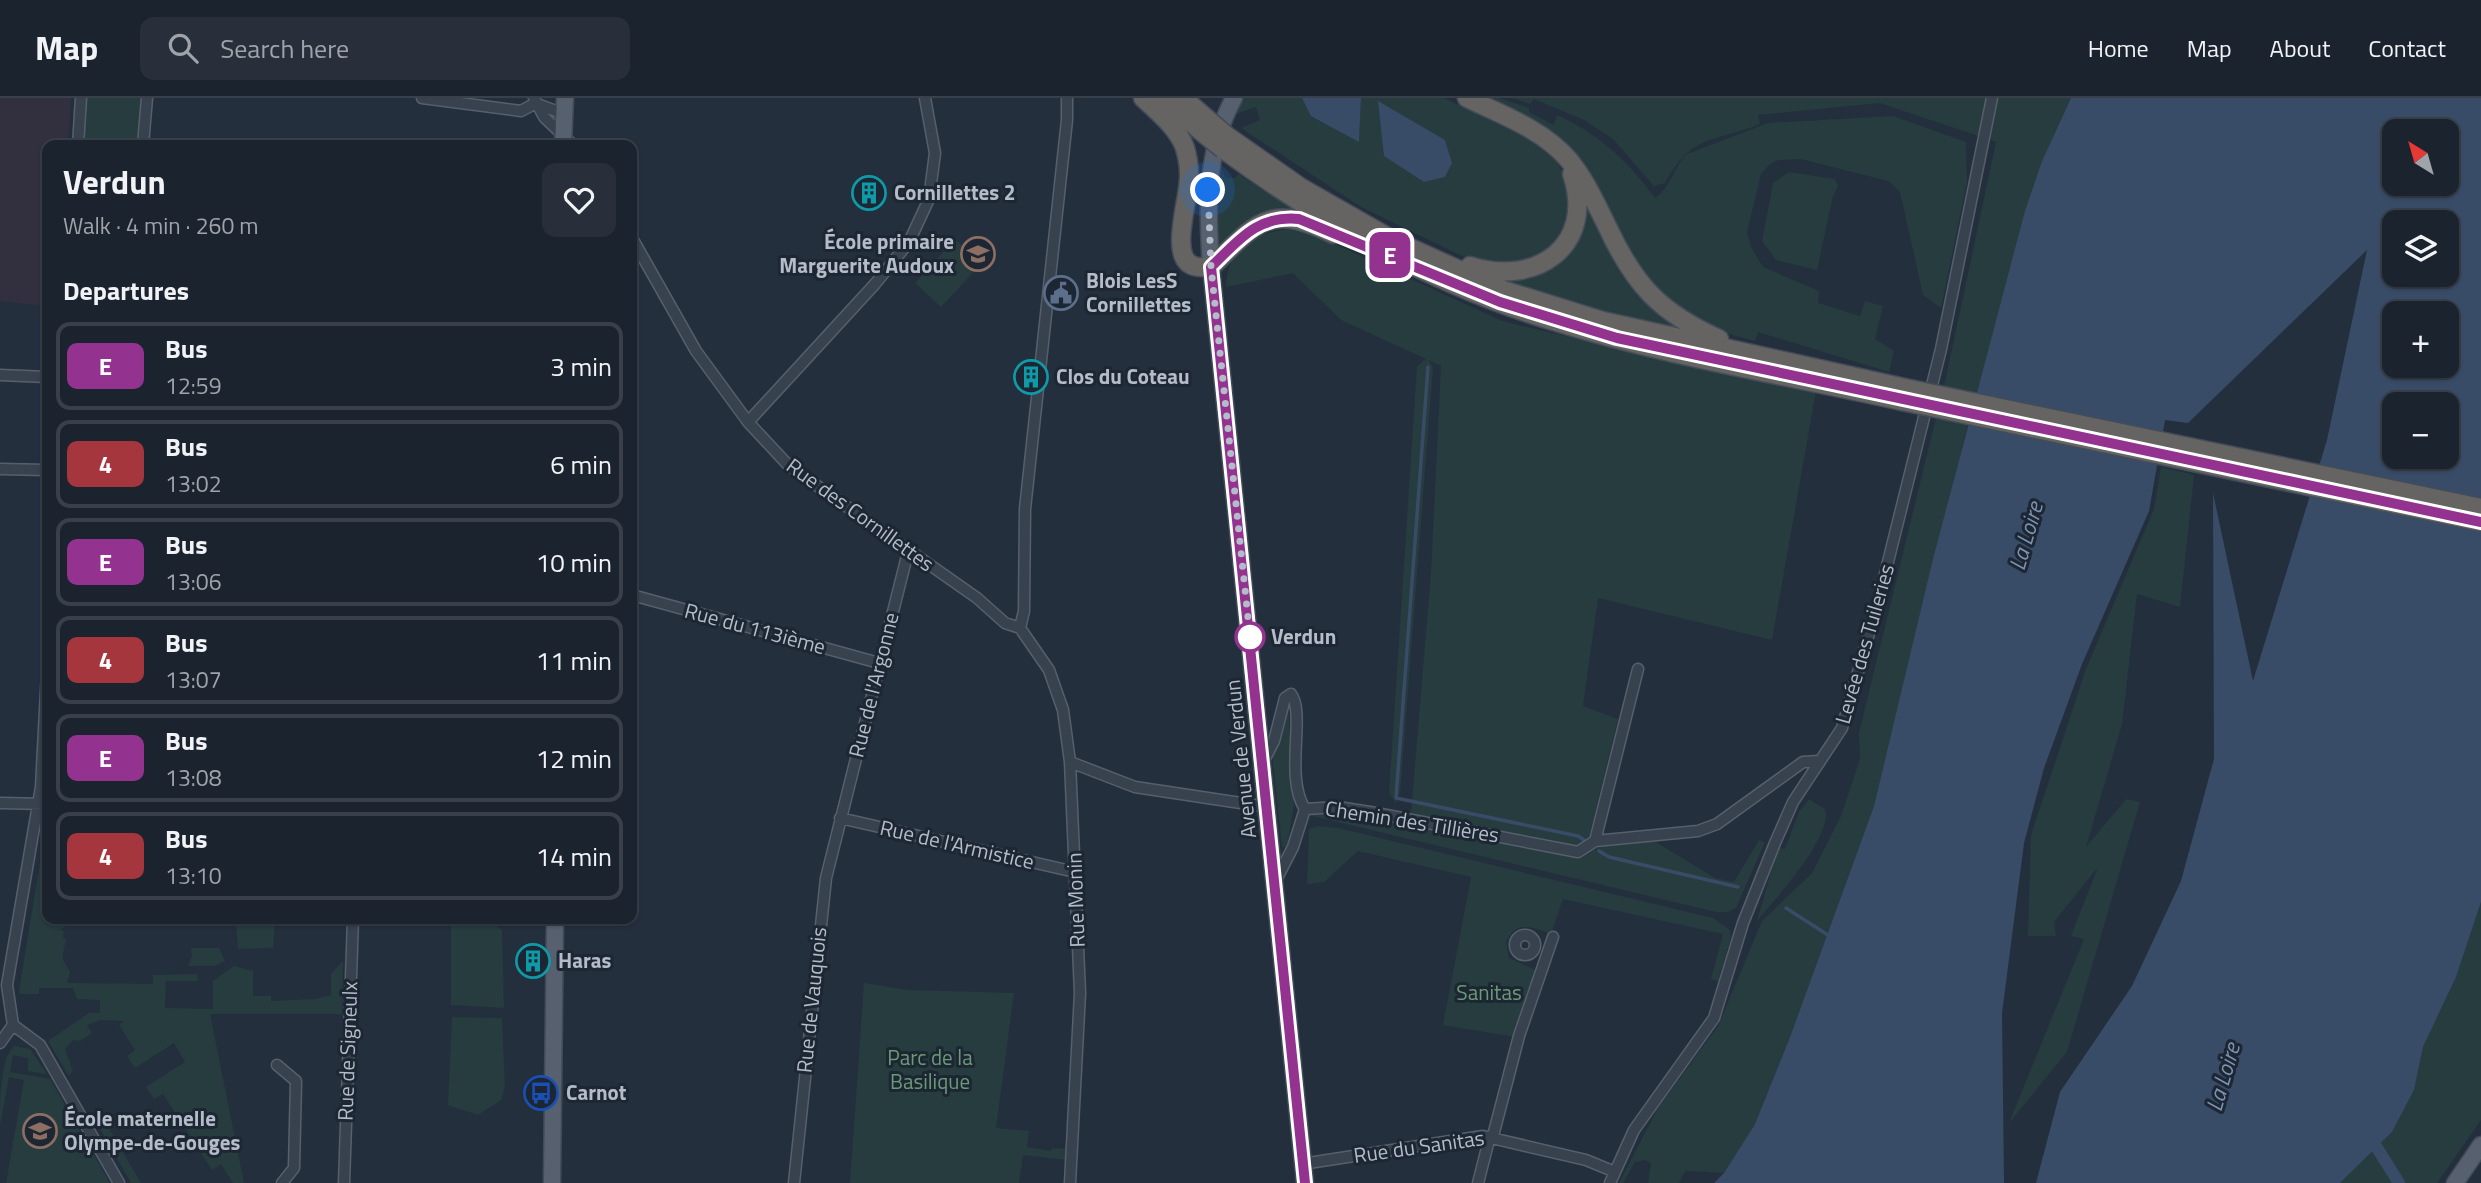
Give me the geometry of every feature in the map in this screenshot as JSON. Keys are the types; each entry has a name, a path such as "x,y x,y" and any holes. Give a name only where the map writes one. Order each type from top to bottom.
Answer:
{"highway":[{"path":"1143,98 1167,121 1185,146 1190,176 1182,252 1186,261 1194,266 1211,267 1246,231 1278,218 1313,224 1393,248 1538,302 1603,321 1751,353 1904,394 2481,522"},
{"path":"1163,98 1204,125 1225,143 1300,187 1444,280 1551,320 1904,394 2481,509"},
{"path":"1182,98 1204,125"},
{"path":"1467,98 1532,130 1550,141 1567,157 1582,177 1627,265 1646,292 1672,315 1751,353"},
{"path":"1393,248 1491,271 1508,272 1535,267 1560,251 1575,225 1578,195 1567,157"}],"main road":[{"name":"Avenue de Verdun","path":"1234,98 1213,153 1208,190 1211,267 1305,1183"},
{"path":"564,106 567,140"},
{"path":"552,1183 555,924"},
{"path":"2455,1183 2481,1145"}],"street":[{"path":"78,140 81,98"},
{"path":"143,140 147,98"},
{"path":"422,98 522,111 535,101 564,106"},
{"path":"748,422 875,284 909,242 929,198 935,153 925,98"},
{"path":"1020,628 1024,611 1026,509 1067,120 1067,98"},
{"name":"Levée des Tuileries","path":"1610,1183 1634,1130 1714,1018 1743,923 1793,802 1842,729 1878,602 1944,336 1992,98"},
{"path":"535,101 544,117 564,140"},
{"name":"Rue des Cornillettes","path":"637,247 696,351 748,422 789,466 977,598 1005,623 1020,628"},
{"path":"0,374 42,377"},
{"path":"0,469 42,470"},
{"name":"Rue de l'Argonne","path":"840,818 908,552"},
{"name":"Rue du 113ième","path":"637,596 878,663"},
{"name":"Rue Monin","path":"1020,628 1049,670 1063,710 1070,762 1080,1001 1070,1183"},
{"path":"1595,841 1637,669"},
{"path":"1263,762 1274,741 1285,698 1291,694 1295,704 1294,767 1298,792 1305,809"},
{"name":"Chemin des Tillières","path":"1275,884 1293,846 1305,809 1338,807 1582,852 1595,841 1707,828 1749,804 1803,762 1819,761"},
{"path":"1070,762 1135,786 1267,807"},
{"path":"0,803 42,804"},
{"path":"0,1043 13,1025 7,985 42,809"},
{"name":"Rue de l'Armistice","path":"840,818 1075,872"},
{"name":"Rue de Vauquois","path":"794,1183 826,878 840,818"},
{"name":"Rue de Signeulx","path":"344,1183 353,924"},
{"path":"1478,1183 1520,1036 1553,937"},
{"path":"1534,949 1546,958"},
{"path":"13,1025 40,1045 119,1183"},
{"path":"277,1065 296,1082 294,1168 282,1183"},
{"name":"Rue du Sanitas","path":"1303,1164 1492,1136 1586,1160 1615,1171"}],"shaded area":[{"path":"0,98 71,98 68,140 42,140 42,305 0,301"}],"green space":[{"path":"86,98 143,98 140,140 84,140"},
{"path":"1243,98 1302,98 1359,141 1361,98 1444,98 1529,139 1552,155 1568,181 1572,201 1564,233 1538,260 1490,265 1466,258 1361,207 1241,128 1260,120 1256,107 1238,113 1232,120","holes":["1378,102 1445,140 1452,163 1445,177 1424,182"]},
{"path":"1485,98 1499,98 1529,108 1529,112 1554,125 1557,115 1586,131 1623,160 1655,198 1665,189 1687,154 1768,123 1893,116 1966,142 1967,182 1941,308 1923,295 1900,192 1888,181 1801,159 1778,160 1761,174 1747,232 1751,247 1763,267 1819,291 1818,303 1860,316 1865,301 1883,306 1875,339 1894,351 1889,372 1758,332 1755,341 1706,328 1641,282 1584,168 1558,137"},
{"path":"1513,98 2071,98 2042,161 1966,432 1874,806 1790,1037 1755,1124 1724,1173 1685,1171 1679,1183 1648,1183 1651,1163 1645,1160 1635,1162 1623,1183 1619,1183 1658,1108 1718,1026 1762,921 1812,873 1841,816 1860,759 1859,733 1946,377 1996,142 1880,103 1758,115 1760,124 1695,147 1675,167 1665,183 1654,186 1613,139 1584,120 1534,99 1530,104"},
{"path":"1221,168 1226,178 1235,178 1238,174 1300,214 1220,250 1218,229"},
{"path":"1789,172 1835,179 1838,186 1833,196 1817,270 1776,260 1762,241 1773,183"},
{"path":"1585,197 1687,330 1583,306 1507,282 1538,272 1563,254 1580,229"},
{"path":"1294,228 1320,237 1502,321 1744,378 1816,391 1772,640 1598,598 1583,706 1618,719 1589,837 1576,847 1411,813 1431,573 1441,366 1429,360 1433,368 1400,793 1396,803 1389,793 1417,366 1426,359 1341,320 1293,273 1226,287 1232,260 1246,243 1268,233"},
{"path":"955,239 982,263 941,307 915,283"},
{"path":"2161,467 2194,475 2180,607 2137,594 2122,724 2086,847 2126,799 2140,802 2067,1052 2009,1123 2084,939 2071,936 2098,867 2054,922 2056,936 2028,936 2031,835 2086,669 2154,509"},
{"path":"1288,700 1294,804 1287,848 1282,847 1272,754"},
{"path":"1809,799 1825,809 1821,835 1801,867 1757,921 1778,848 1785,849 1799,812"},
{"path":"1310,811 1411,822 1582,858 1600,846 1654,841 1715,878 1734,882 1759,840 1765,842 1736,908 1727,912 1716,912 1304,814"},
{"name":"Sanitas","path":"1317,826 1338,828 1713,918 1730,930 1731,938 1718,981 1711,979 1723,934 1563,899 1551,934 1526,927 1515,930 1506,941 1509,958 1538,971 1515,1037 1443,1025 1471,877 1358,851 1324,882 1307,884 1309,829"},
{"path":"42,851 42,924 65,924 64,928 59,930 64,931 63,938 66,939 62,958 70,972 67,983 153,984 153,975 197,974 198,981 166,981 165,1008 213,1009 213,981 234,966 253,971 253,996 271,996 271,1001 316,999 331,995 331,974 343,961 342,1014 210,1014 244,1183 233,1183 221,1164 212,1170 163,1094 154,1099 146,1087 185,1062 174,1043 135,1068 127,1056 135,1050 119,1025 124,1021 101,1020 87,1025 92,1033 80,1041 73,1040 65,1049 73,1071 69,1076 48,1041 89,1013 100,1013 100,1000 77,999 73,988 39,988 39,994 20,994"},
{"path":"2481,902 2481,1120 2437,1183 2340,1183 2392,1132 2414,1090 2423,1047 2456,977"},
{"path":"236,924 275,924 273,948 238,949"},
{"path":"451,924 494,924 502,930 504,1008 451,1005"},
{"path":"191,948 219,948 225,961 215,966 188,966 192,956"},
{"name":"Parc de la Basilique","path":"864,983 908,990 1014,993 996,1128 1029,1131 1027,1147 1051,1151 1052,1148 1068,1149 1066,1160 1023,1155 1019,1183 850,1183"},
{"path":"452,1017 502,1018 505,1086 501,1100 478,1115 448,1105"},
{"name":"École maternelle Olympe-de-Gouges","path":"14,1046 30,1049 47,1074 28,1071 28,1058 13,1055 10,1072 50,1079 110,1183 6,1183 24,1080 9,1077 0,1125 3,1070"},
{"path":"107,1125 141,1183 131,1183 100,1129"}],"water":[{"path":"1302,98 1361,98 1359,142 1311,116"},
{"name":"La Loire","path":"2071,98 2481,98 2481,902 2456,977 2423,1047 2414,1090 2392,1132 2340,1183 2036,1183 2060,1092 2132,986 2181,881 2214,759 2213,493 2253,681 2327,440 2367,250 2188,423 2165,420 2149,511 2082,664 2044,768 2024,843 2002,1013 2004,1183 1714,1183 1724,1173 1755,1124 1790,1037 1874,806 1933,559 2025,211 2042,161"},
{"path":"1378,101 1445,140 1452,163 1445,177 1424,182 1384,156"}],"waterway":[{"path":"1428,367 1396,798 1578,836 1584,840"},
{"path":"1599,851 1609,857 1738,887"},
{"path":"1786,908 1828,935"},
{"path":"2369,1135 2399,1183"}],"bus line":[{"name":"E","path":"1305,1183 1211,267 1237,239 1254,226 1278,218 1299,219 1500,302 1551,320 1617,338 1929,407 2481,522"}],"place":[{"name":"Cornillettes 2","path":"869,193"},
{"name":"École primaire Marguerite Audoux","path":"978,254"},
{"name":"Blois LesS Cornillettes","path":"1061,293"},
{"name":"Clos du Coteau","path":"1031,377"},
{"name":"Verdun","path":"1250,637"},
{"name":"Haras","path":"533,961"},
{"name":"Carnot","path":"541,1093"},
{"name":"École maternelle Olympe-de-Gouges","path":"40,1131"}],"route":[{"path":"1208,190 1211,267 1250,637"}]}
